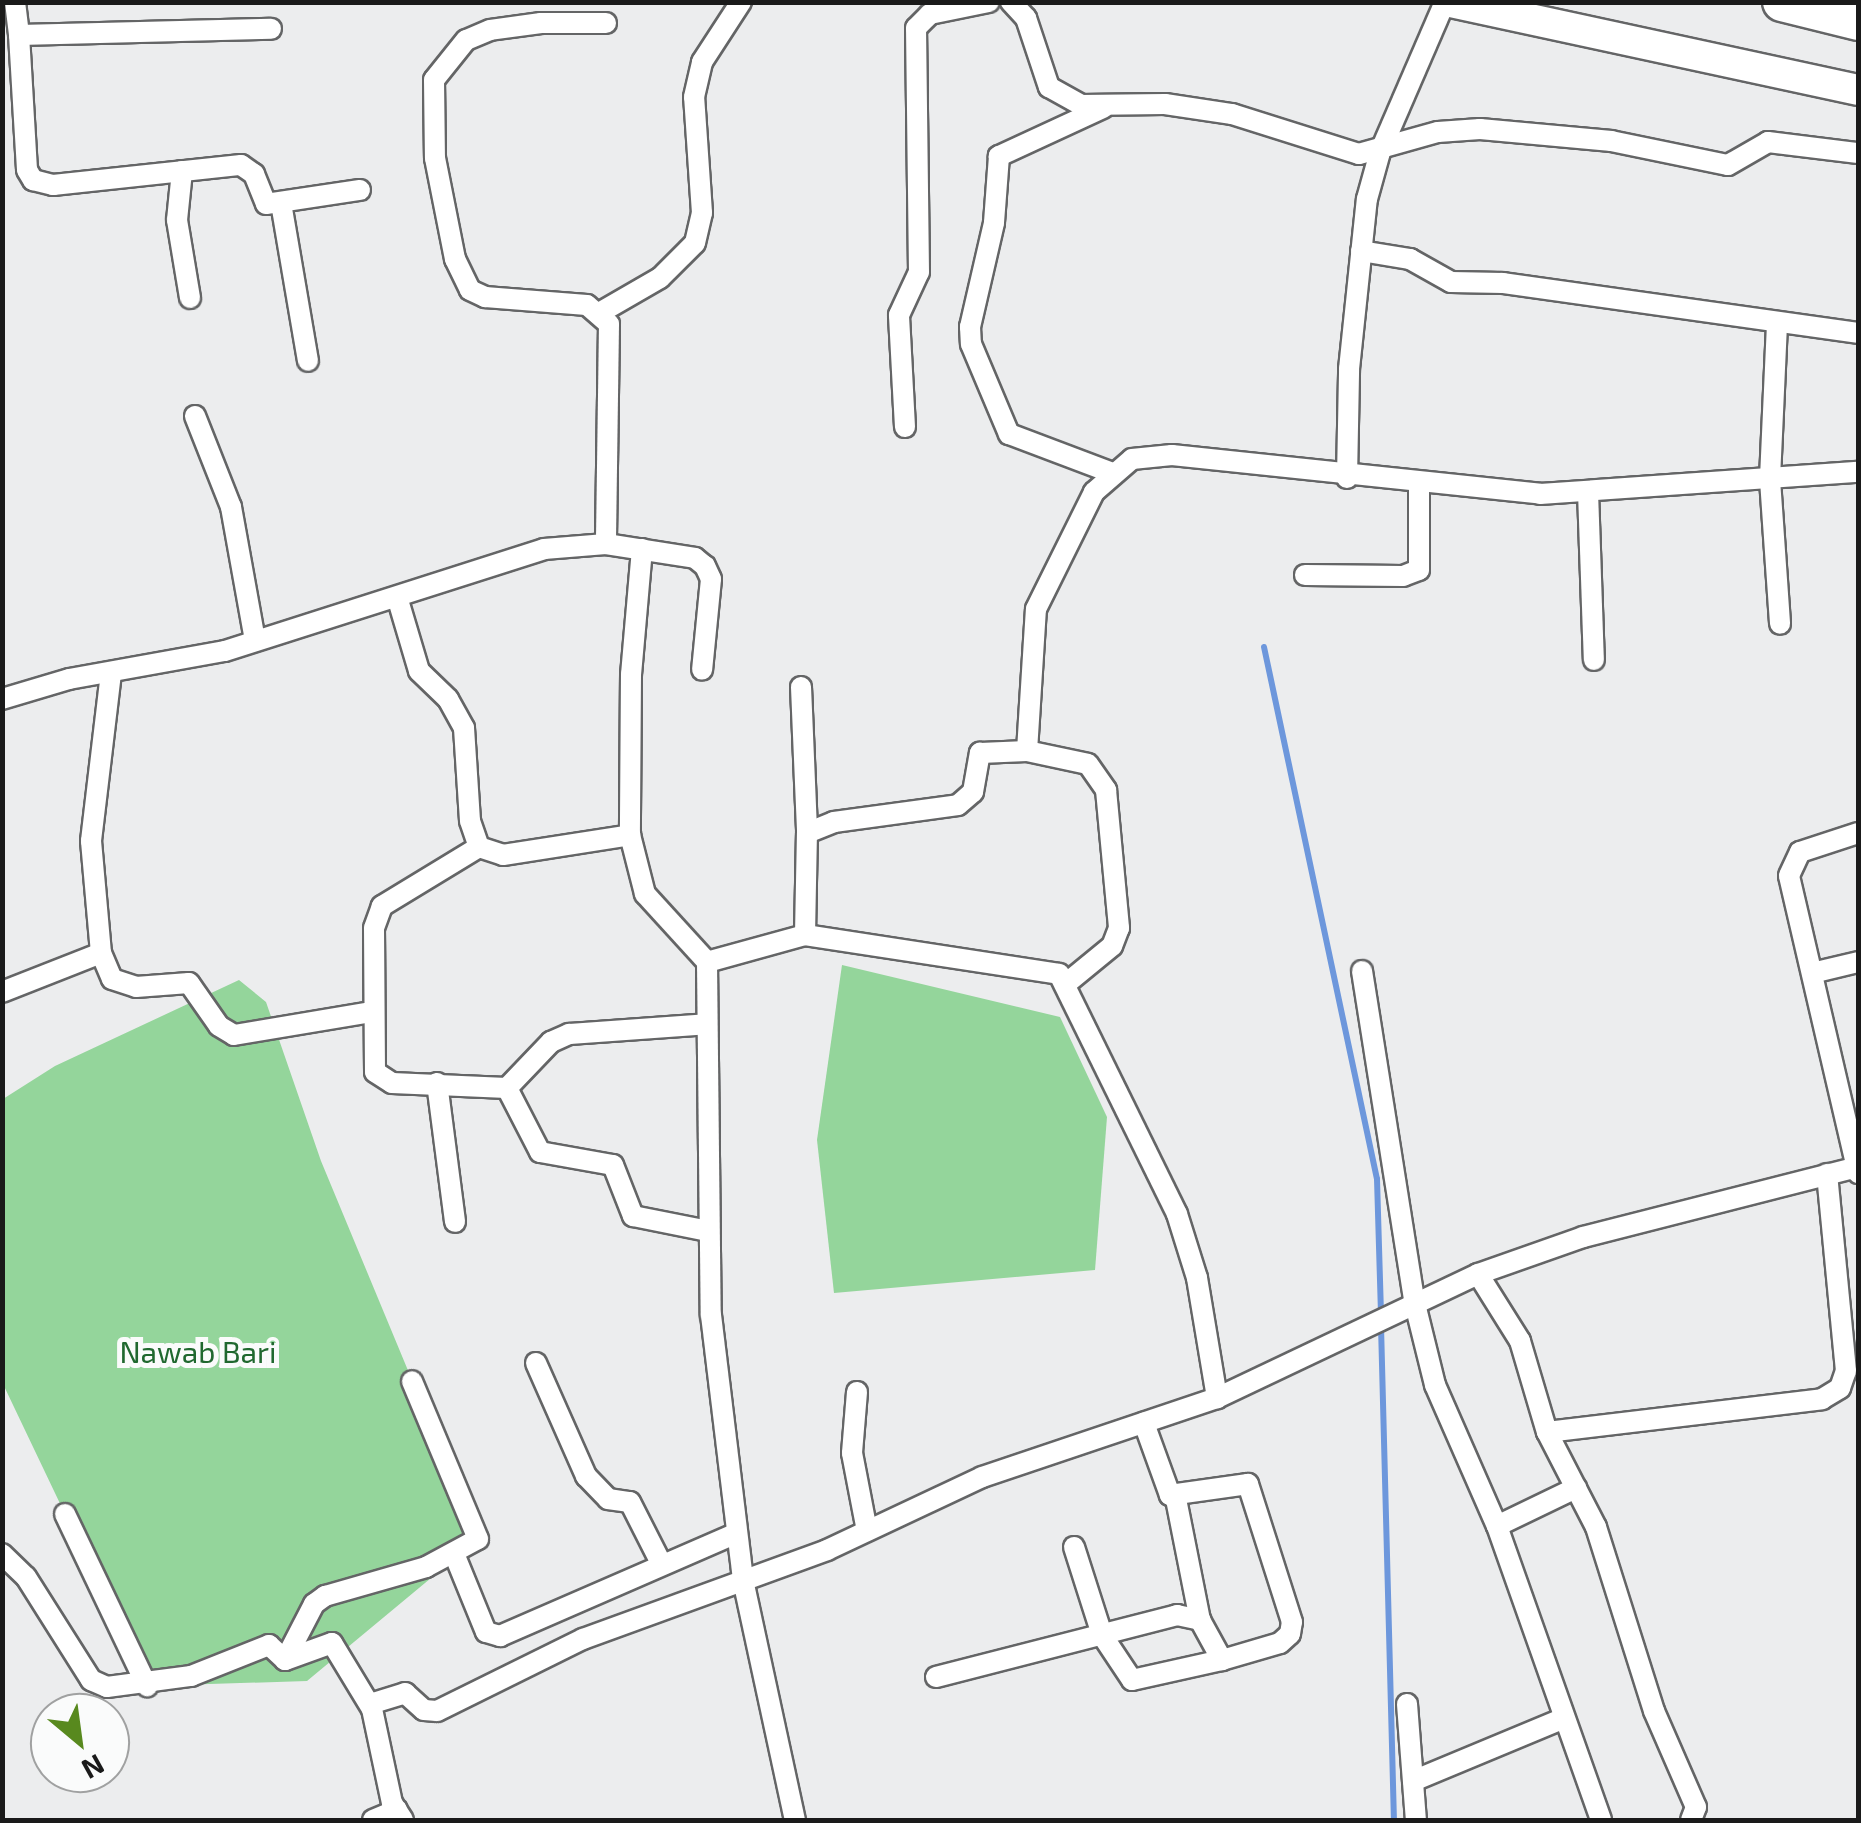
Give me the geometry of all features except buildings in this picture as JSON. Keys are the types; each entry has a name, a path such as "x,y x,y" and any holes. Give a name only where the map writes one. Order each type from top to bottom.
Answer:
{"highway":[{"path":"1782,2 1858,21"}],"main road":[{"path":"1448,2 1858,90"}],"street":[{"path":"15,2 27,170 45,185 248,166 261,200 280,203 360,190"},
{"path":"601,312 660,278 695,244 702,213 694,97 702,62 741,2"},
{"path":"905,427 899,315 919,272 916,28 930,14 988,2"},
{"path":"1011,2 1026,18 1050,87 1081,106 1166,104 1232,114 1360,154 1380,152 1438,132 1480,129 1611,141 1728,165 1768,142 1858,153"},
{"path":"1346,478 1360,251 1380,152 1448,2"},
{"path":"606,23 490,30 466,40 434,80 432,108 455,259 470,290 485,297 587,305 601,312 612,338 606,544"},
{"path":"19,35 271,28"},
{"path":"1109,105 998,156 994,223 970,326 971,344 1009,434 1110,472"},
{"path":"2,152 25,148"},
{"path":"182,171 177,220 190,298"},
{"path":"280,203 308,361"},
{"path":"1360,251 1410,259 1450,282 1504,283 1858,333"},
{"path":"1777,324 1770,480 1780,624"},
{"path":"195,416 228,496 256,641"},
{"path":"1027,751 1036,609 1110,472 1132,460 1172,455 1346,478 1588,492 1858,472"},
{"path":"1305,575 1403,576 1419,570 1419,484"},
{"path":"1588,492 1594,660"},
{"path":"2,699 256,641 398,600 520,555 606,544 705,566 711,579 702,670"},
{"path":"642,549 631,674 630,835 645,894 707,962 711,1315 743,1580 794,1820"},
{"path":"398,600 418,671 448,699 464,728 470,821 479,847"},
{"path":"111,674 91,840 101,953 120,985 189,983 219,1026 234,1035 372,1012"},
{"path":"800,688 807,833 805,936"},
{"path":"807,833 834,822 958,804 973,792 980,752 1027,751 1088,764 1106,790 1119,928 1112,946 1068,983"},
{"path":"370,1704 405,1692 424,1710 437,1711 582,1639 867,1532 982,1477 1217,1398 1414,1300 1478,1274 1583,1237 1857,1169 1812,973 1792,863 1814,845 1858,833"},
{"path":"507,1088 382,1080 374,1061 372,1012 374,928 382,906 479,847 503,855 630,835"},
{"path":"707,962 805,936 1059,974 1068,983 1178,1214 1197,1278 1217,1398"},
{"path":"2,992 101,953"},
{"path":"1812,973 1858,962"},
{"path":"1362,971 1414,1300 1435,1386 1498,1526 1600,1820"},
{"path":"507,1088 550,1042 569,1034 707,1024"},
{"path":"437,1083 455,1222"},
{"path":"507,1088 540,1152 614,1165 633,1216 708,1231"},
{"path":"1547,1432 1822,1398 1840,1388 1846,1371 1827,1174"},
{"path":"1478,1274 1520,1341 1547,1432 1596,1527 1654,1711 1696,1807 1691,1820"},
{"path":"536,1363 596,1493 630,1502 661,1562"},
{"path":"285,1660 314,1604 325,1596 455,1556 475,1545 478,1531 412,1381"},
{"path":"856,1392 852,1453 867,1532"},
{"path":"1144,1423 1164,1488 1176,1498 1200,1620 1222,1660"},
{"path":"1074,1547 1102,1635 1132,1680 1280,1643 1292,1622 1248,1484 1238,1481 1176,1498"},
{"path":"1498,1526 1576,1488"},
{"path":"64,1514 147,1686"},
{"path":"455,1556 491,1636 737,1532"},
{"path":"2,1554 26,1578 91,1680 107,1687 147,1686 269,1645 285,1660"},
{"path":"936,1677 1178,1615 1200,1620"},
{"path":"285,1660 332,1643 370,1704 400,1816 373,1820"},
{"path":"1407,1704 1416,1820"},
{"path":"1413,1781 1564,1718"}],"green space":[{"path":"842,965 1060,1017 1107,1117 1095,1270 834,1293 817,1140"},
{"name":"Nawab Bari","path":"239,980 266,1002 321,1161 478,1539 307,1681 147,1686 3,1384 3,1099 55,1066"}],"waterway":[{"path":"1264,647 1377,1179 1381,1314"},
{"path":"1381,1326 1394,1820"}]}
